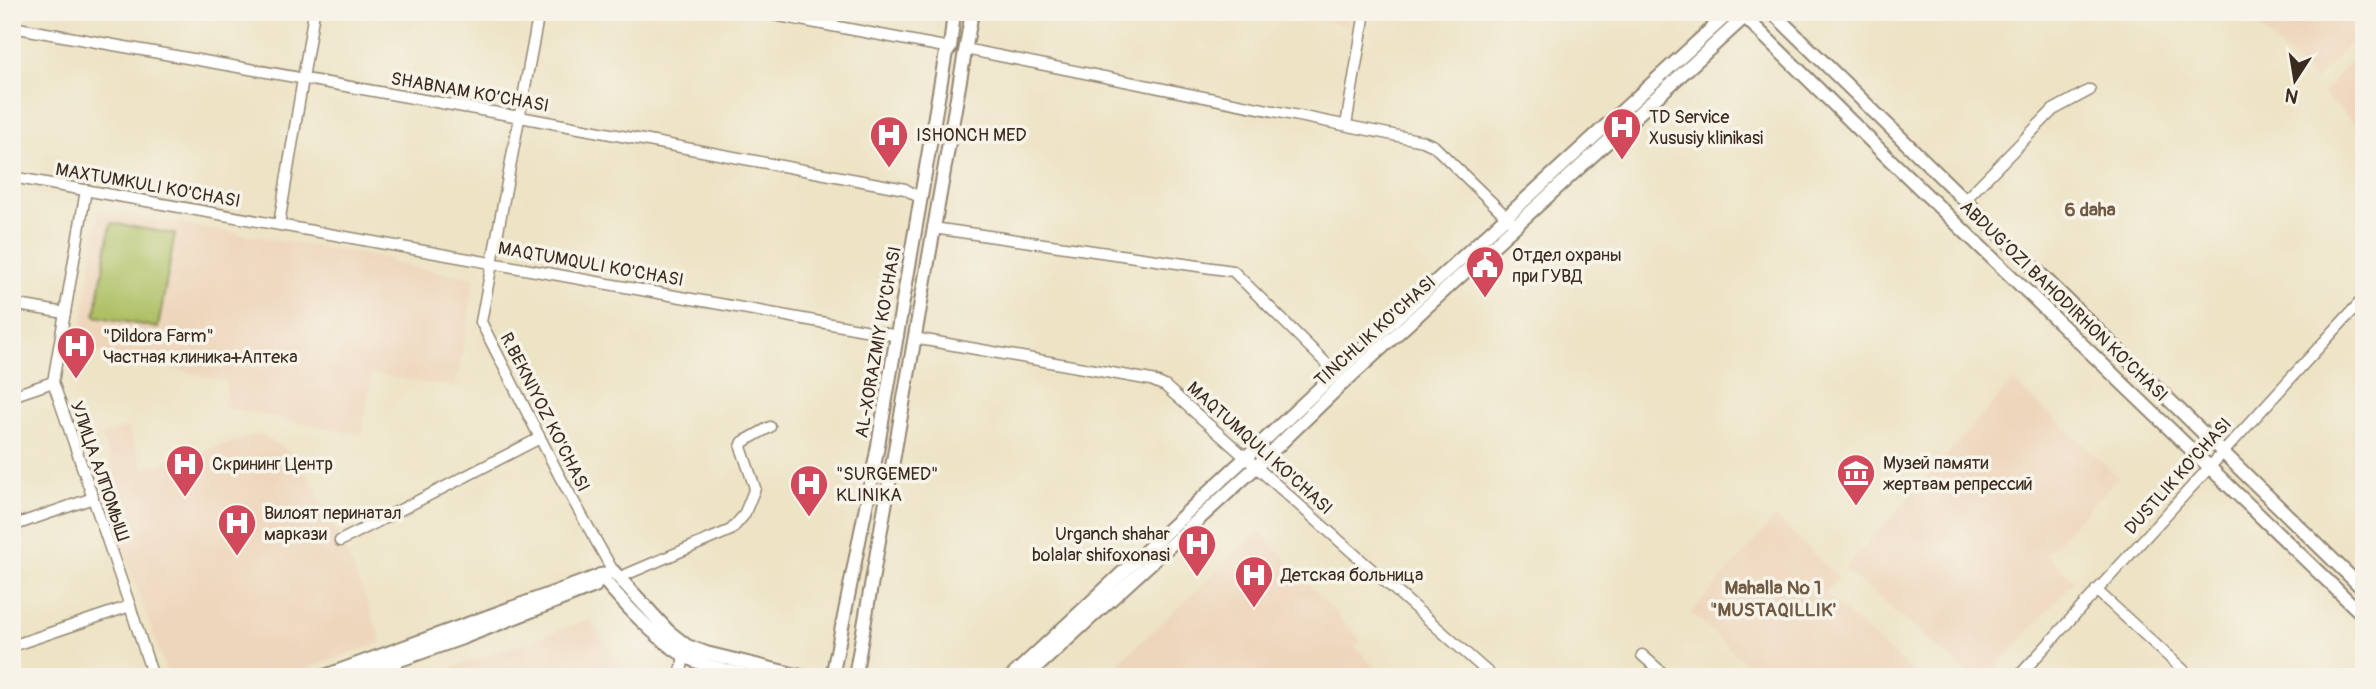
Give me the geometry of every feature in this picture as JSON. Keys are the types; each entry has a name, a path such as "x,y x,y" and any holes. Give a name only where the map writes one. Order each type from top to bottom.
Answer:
{"main road":[{"name":"AL-XORAZMIY KO’CHASI","path":"832,677 898,335 946,52 950,48 954,12"},
{"name":"AL-XORAZMIY KO’CHASI","path":"855,677 972,12"},
{"name":"TINCHLIK KO'CHASI","path":"1026,677 1257,466 1730,12"},
{"name":"ABDUG’OZI BAHODIRHON KO’CHASI","path":"1772,12 2364,590"},
{"name":"TINCHLIK KO'CHASI","path":"1011,677 1336,373 1512,222 1745,14"},
{"name":"ABDUG’OZI BAHODIRHON KO’CHASI","path":"1745,14 1881,152 2364,616"},
{"path":"609,576 655,634 684,656 707,665 757,677"},
{"path":"322,677 609,576"},
{"path":"352,677 462,638 609,576"},
{"path":"609,576 687,646 805,677"}],"street":[{"path":"279,224 314,12"},
{"name":"R.BEKNIYOZ KO'CHASI","path":"539,12 481,322 609,576"},
{"path":"758,12 950,48"},
{"path":"1346,125 1364,12"},
{"name":"SHABNAM KO’CHASI","path":"12,27 520,117 905,189 920,198"},
{"path":"965,49 1423,141 1434,146 1512,222"},
{"path":"1964,201 2053,110 2090,90"},
{"name":"MАXTUMKULI KO'CHASI","path":"12,177 279,224"},
{"path":"12,396 52,382 86,190"},
{"name":"MAQTUMQULI KO'CHASI","path":"279,224 898,335"},
{"path":"933,228 1233,271 1336,373"},
{"name":"DUSTLIK KO'CHASI","path":"2018,677 2208,467 2362,303"},
{"path":"12,304 65,313"},
{"name":"MAQTUMQULI KO'CHASI","path":"914,338 1157,382 1171,390 1493,677"},
{"name":"УЛИЦА АЛПОМЫШ","path":"52,382 153,677"},
{"path":"609,576 731,530 744,515 755,488 740,447 743,442 770,427"},
{"path":"340,541 540,438"},
{"path":"12,526 93,498"},
{"path":"2096,590 2191,677"},
{"path":"12,646 130,606"},
{"path":"1642,655 1667,677"},
{"path":"680,677 684,656"}],"shaded area":[{"path":"1265,12 1352,12 1350,26"},
{"path":"2243,12 2364,12 2364,26 2315,81"},
{"path":"2364,44 2364,132 2323,94"},
{"path":"99,211 390,259 390,263 475,278 456,388 372,374 362,435 224,407 227,381 79,348"},
{"path":"2013,381 2119,477 2046,554 2074,581 1987,677 1972,677 1845,569"},
{"name":"Вилоят перинатал маркази","path":"127,427 144,468 260,434 292,453 311,481 356,574 382,642 282,677 168,677 98,477 114,471 101,436"},
{"path":"1776,517 1838,578 1824,594 1918,677 1761,677 1691,613"},
{"name":"Детская больница","path":"1259,531 1361,640 1355,646 1384,677 1113,677 1121,661"},
{"path":"589,620 632,677 426,677"}],"green space":[{"path":"111,223 175,234 158,328 95,316"}],"place":[{"name":"TD Service Xususiy klinikasi","path":"1622,161"},
{"name":"ISHONCH MED","path":"889,169"},
{"name":"Отдел охраны при ГУВД","path":"1485,299"},
{"name":"\"Dildora Farm\" Частная клиника+Аптека","path":"76,380"},
{"name":"Скрининг Центр","path":"185,498"},
{"name":"Музей памяти жертвам репрессий","path":"1856,507"},
{"name":"\"SURGEMED\" KLINIKA","path":"809,518"},
{"name":"Вилоят перинатал маркази","path":"237,557"},
{"name":"Urganch shahar bolalar shifoxonasi","path":"1197,578"},
{"name":"Детская больница","path":"1254,609"}],"district":[{"name":"6 daha","path":"2090,209"},
{"name":"Mahalla № 1 \"MUSTAQILLIK'","path":"1773,598"}]}
